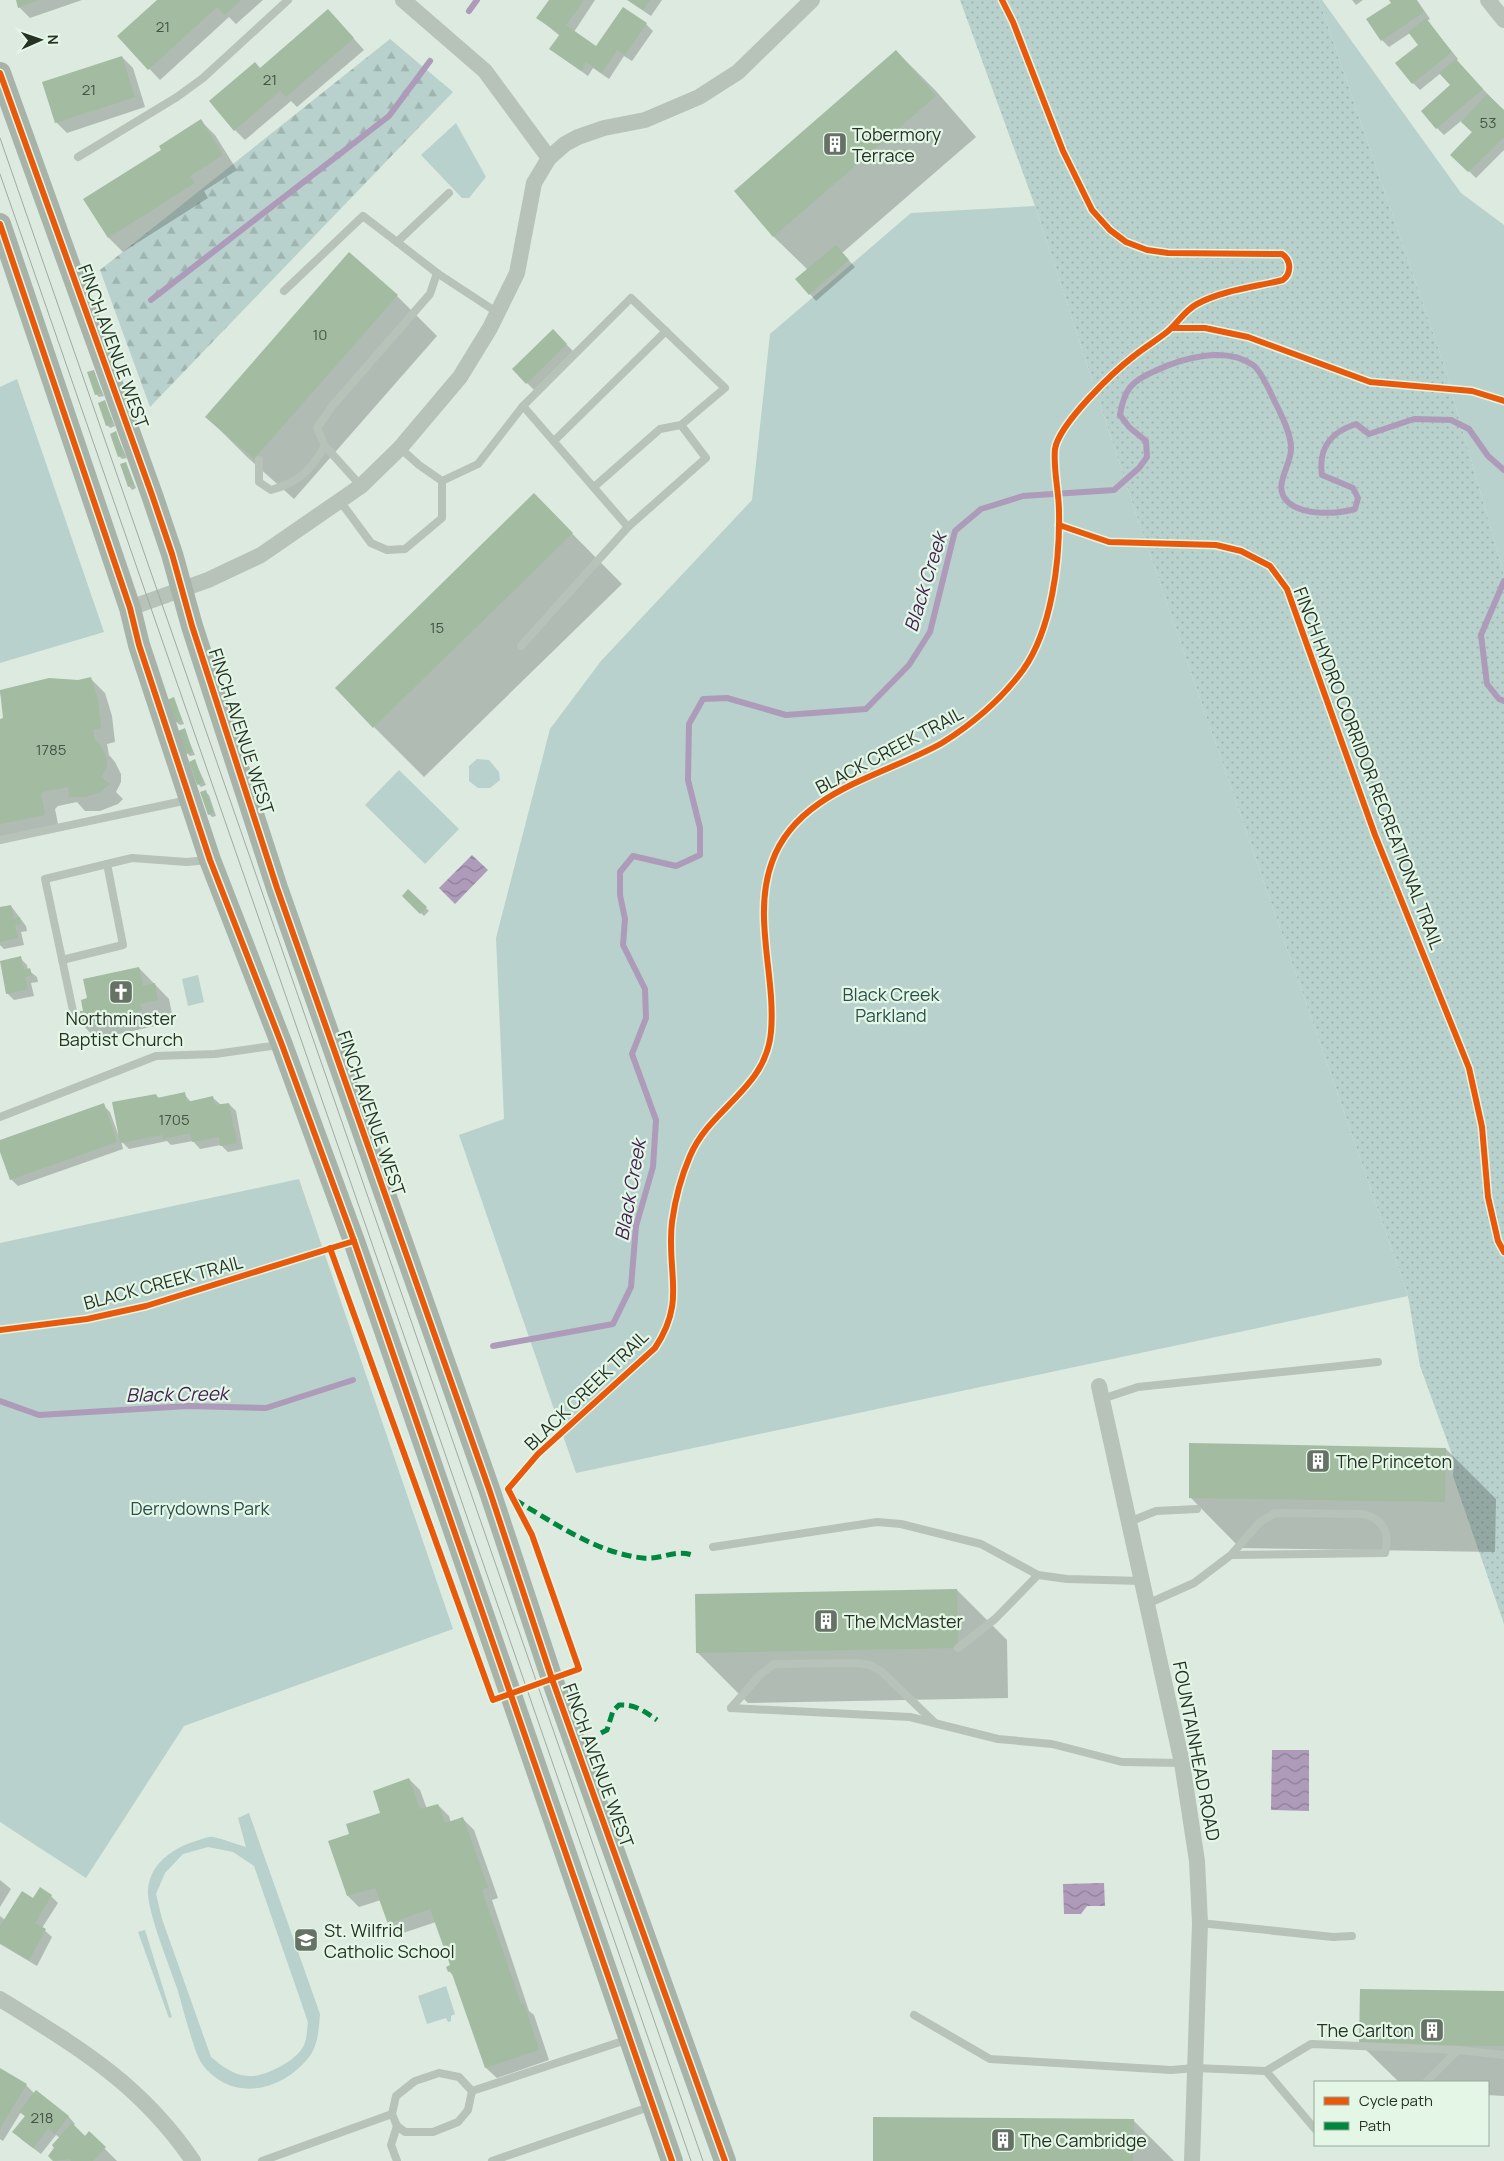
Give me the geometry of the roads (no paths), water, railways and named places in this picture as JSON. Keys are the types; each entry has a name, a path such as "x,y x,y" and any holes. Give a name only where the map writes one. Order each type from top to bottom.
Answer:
{"main road":[{"name":"FINCH AVENUE WEST","path":"0,73 152,495 277,888 485,1480 552,1679 725,2161"},
{"path":"0,224 130,608 138,645 210,860 282,1045 354,1241 672,2161"}],"street":[{"path":"403,0 485,71 549,158"},
{"path":"130,608 182,590 261,555 361,486 400,448 460,376 498,313 517,273 534,184 549,158 565,144 578,137 604,128 645,120 705,94 744,66 812,0"},
{"path":"1488,0 1504,20"},
{"name":"FOUNTAINHEAD ROAD","path":"1100,1392 1182,1763 1197,1861 1200,1923 1192,2161"},
{"path":"0,1999 104,2066 144,2100 180,2141 193,2161"}],"lane":[{"path":"78,157 177,97 203,78 288,0"},
{"path":"397,242 449,193"},
{"path":"284,291 363,216 437,273 498,313"},
{"path":"361,486 325,446 317,428 332,405 430,294 437,273"},
{"path":"442,481 478,464 523,406 631,298 725,388 681,425 660,429 594,487"},
{"path":"554,441 666,331"},
{"path":"523,406 628,527"},
{"path":"521,646 628,527 706,458 681,425"},
{"path":"259,460 259,482 271,490 292,484 315,463 325,446"},
{"path":"400,448 419,465 442,481"},
{"path":"340,502 371,543 387,550 405,549 442,518 442,481"},
{"path":"0,840 190,799"},
{"path":"73,1011 45,879 132,858 187,862 210,860"},
{"path":"62,960 123,945 107,864"},
{"path":"0,1116 156,1056 215,1054 282,1045"},
{"name":"BLACK CREEK TRAIL","path":"0,1330 87,1320 146,1306 354,1241"},
{"path":"1100,1392 1378,1362"},
{"path":"1129,1522 1156,1511 1198,1508"},
{"path":"1147,1604 1194,1583 1231,1555 1260,1522 1275,1514 1364,1514 1377,1518 1385,1530 1388,1540 1385,1554 1231,1555"},
{"path":"713,1547 877,1522 901,1524 981,1544 1038,1576 1143,1582"},
{"path":"958,1648 995,1619 1038,1576"},
{"path":"935,1723 881,1671 870,1665 858,1663 774,1664 758,1676 731,1708 910,1717 998,1739 1052,1744 1122,1762 1182,1763"},
{"path":"1200,1923 1333,1937 1352,1936"},
{"path":"914,2015 990,2059 1171,2070 1195,2068 1266,2071 1311,2044 1458,2050 1504,2055"},
{"path":"472,2091 630,2038"},
{"path":"1427,2081 1458,2050"},
{"path":"1266,2071 1314,2128"},
{"path":"439,2073 459,2077 472,2091 468,2110 458,2122 433,2132 406,2132 397,2126 392,2114 396,2096 415,2081 439,2073"},
{"path":"492,2161 653,2105"},
{"path":"262,2161 392,2114"},
{"path":"397,2126 391,2145 397,2161"}],"water":[{"path":"472,855 488,870 455,904 439,888"},
{"path":"1272,1750 1309,1750 1309,1811 1271,1810"},
{"path":"1104,1883 1105,1906 1087,1906 1081,1914 1064,1914 1063,1884"}],"waterway":[{"path":"469,11 477,0"},
{"path":"151,300 389,116 430,61"},
{"name":"Black Creek","path":"493,1346 613,1324 631,1287 636,1226 653,1167 656,1120 632,1054 646,1018 645,989 623,945 625,919 620,895 620,872 633,856 676,866 700,855 700,828 688,780 689,724 703,699 727,698 786,715 866,709 909,665 930,632 955,531 981,509 1023,496 1114,490 1139,468 1147,457 1146,441 1129,427 1120,415 1124,399 1130,387 1155,371 1190,358 1217,355 1230,356 1242,359 1256,368 1266,383 1281,414 1290,439 1290,457 1281,484 1284,497 1289,503 1304,510 1330,513 1355,509 1358,498 1353,488 1322,475 1321,465 1324,449 1333,436 1347,427 1356,424 1369,434 1414,419 1451,420 1469,429 1488,456 1504,470"},
{"name":"Black Creek","path":"1504,581 1481,635 1487,684 1499,699 1504,701"},
{"name":"Black Creek","path":"0,1401 39,1415 188,1406 266,1408 353,1380"}],"tram line":[{"path":"0,138 703,2161"},
{"path":"0,174 691,2161"}],"place":[{"name":"Tobermory Terrace","path":"835,144"},
{"name":"Northminster Baptist Church","path":"121,992"},
{"name":"The Princeton","path":"1318,1461"},
{"name":"The McMaster","path":"826,1621"},
{"name":"St. Wilfrid Catholic School","path":"306,1940"},
{"name":"The Carlton","path":"1432,2030"},
{"name":"The Cambridge","path":"1003,2140"}],"park label":[{"name":"Black Creek Parkland","path":"891,1004"},
{"name":"Derrydowns Park","path":"200,1508"}]}
